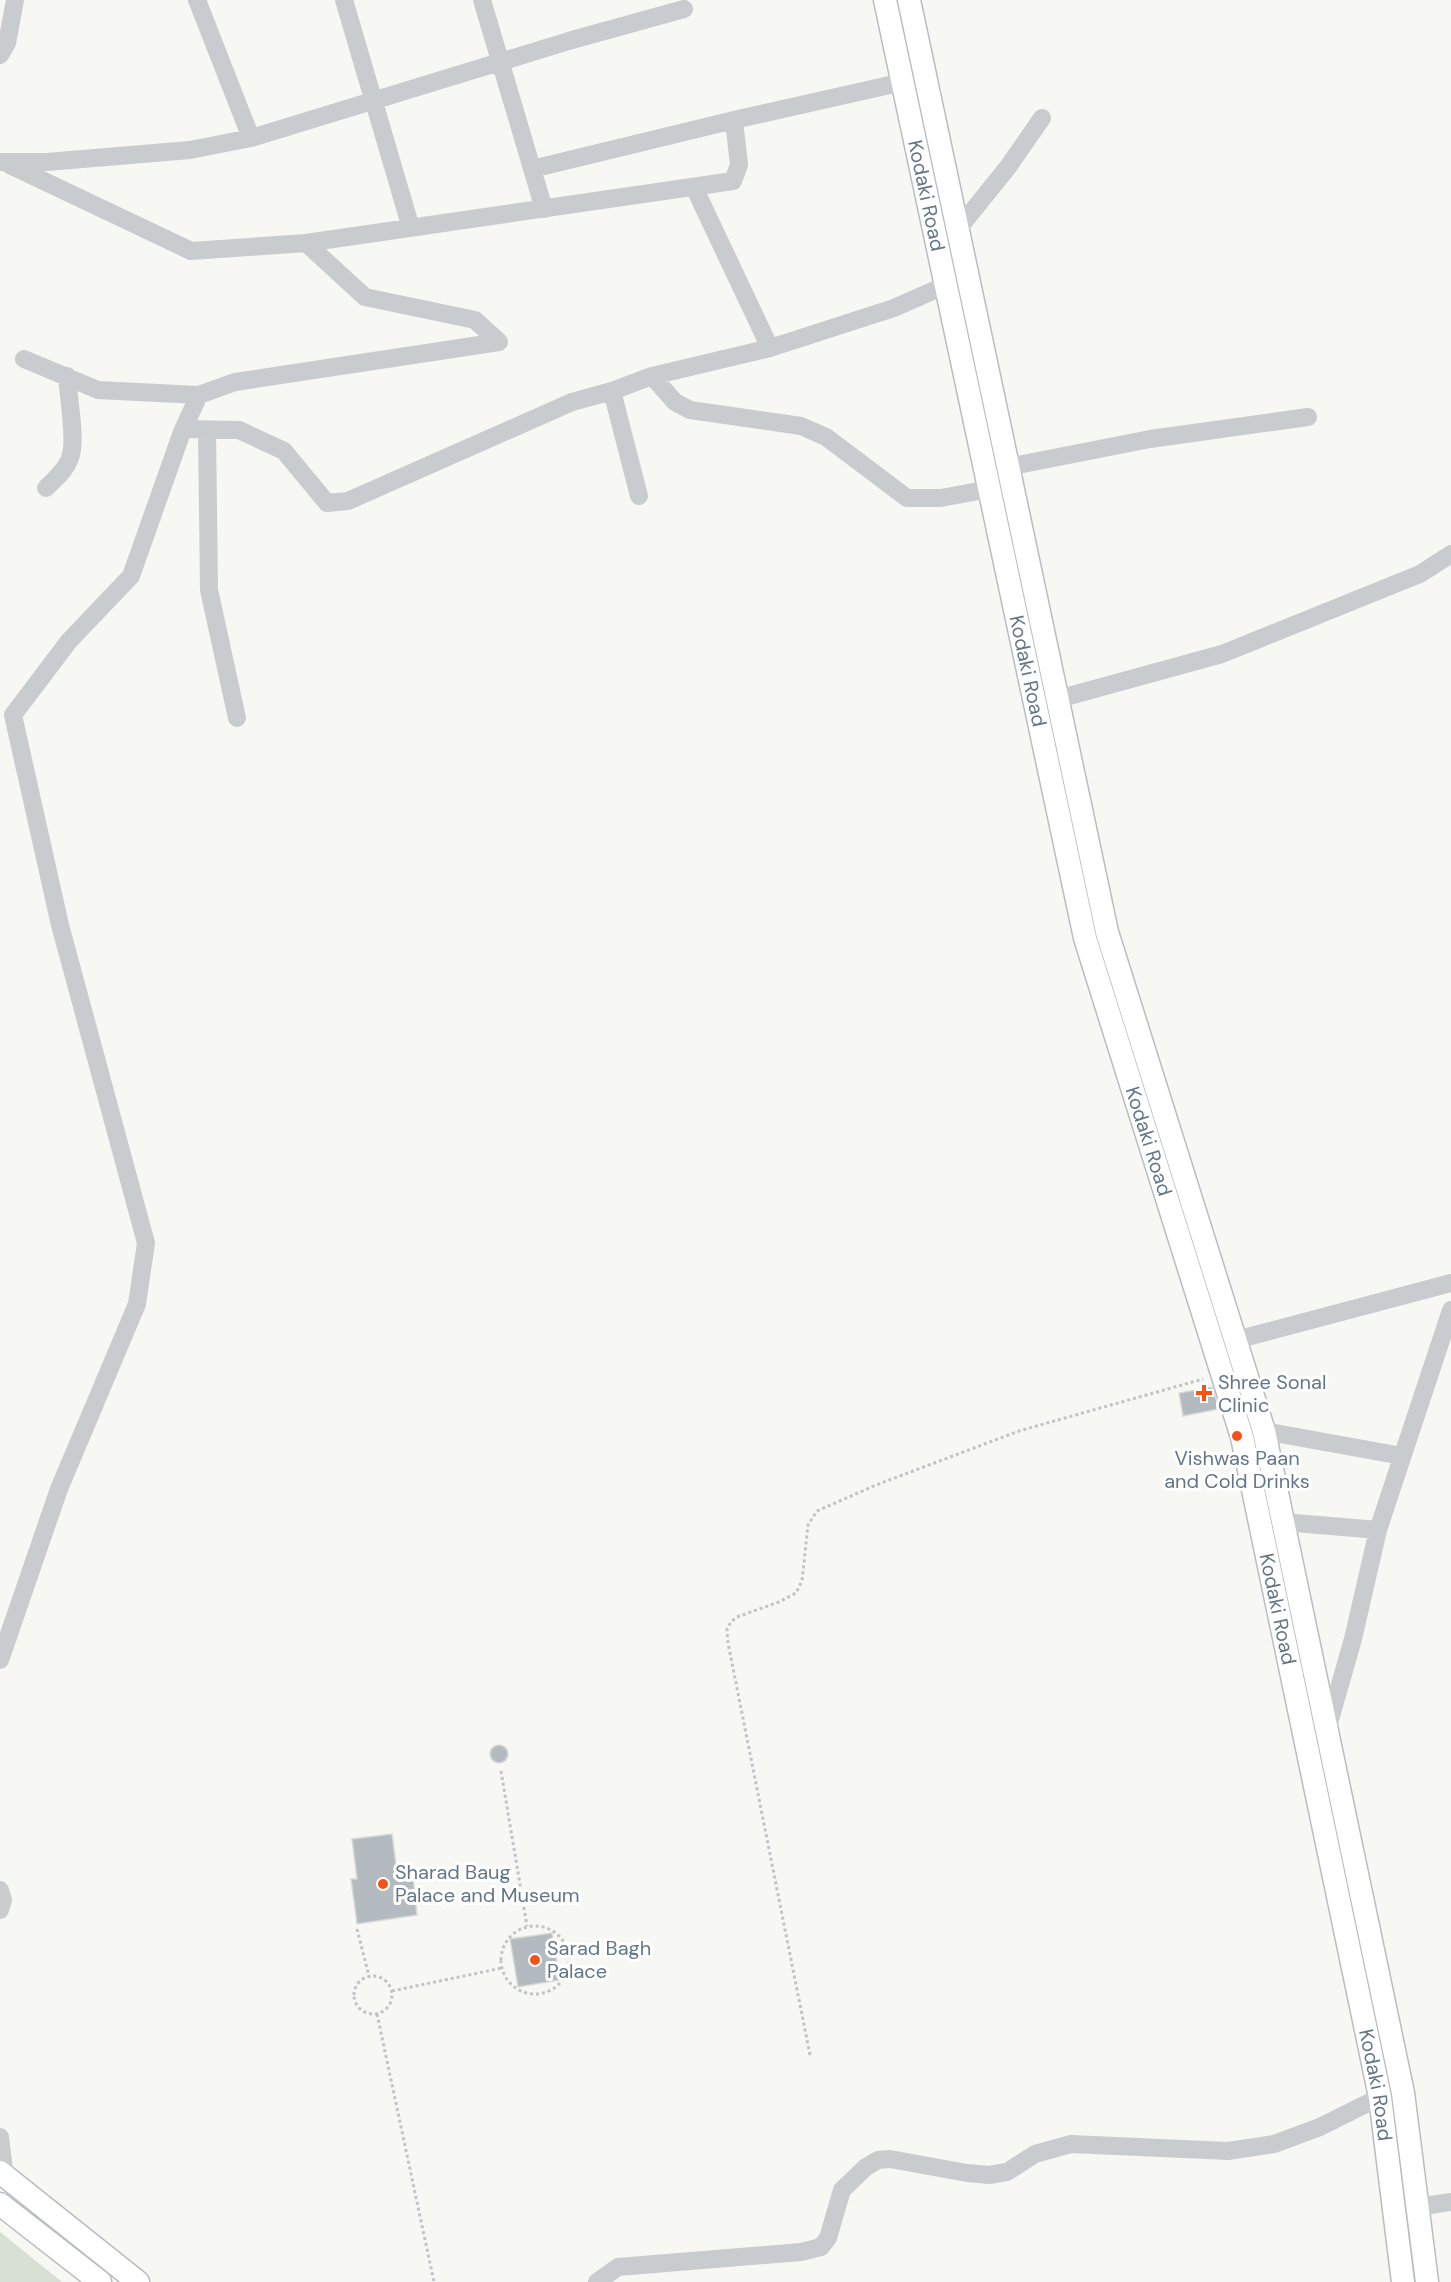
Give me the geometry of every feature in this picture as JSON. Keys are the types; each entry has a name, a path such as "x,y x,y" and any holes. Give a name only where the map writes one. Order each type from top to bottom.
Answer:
{"main road":[{"name":"Kodaki Road","path":"885,0 1085,938 1242,1437 1380,2097 1403,2282"},
{"name":"Kodaki Road","path":"909,0 1107,932 1264,1431 1403,2093 1427,2282"},
{"path":"3,2174 138,2282"},
{"path":"0,2204 100,2282"}],"street":[{"path":"0,55 7,43 15,0"},
{"path":"197,0 251,138"},
{"path":"482,0 544,209"},
{"path":"349,1 411,228"},
{"path":"2,162 47,162 190,150 251,138 501,61 684,9"},
{"path":"532,169 903,82"},
{"path":"958,229 1008,167 1042,118"},
{"path":"2,162 191,251 306,243 733,181 738,165 734,120"},
{"path":"694,187 770,348"},
{"path":"24,359 98,390 200,395 235,382 499,342 475,320 365,297 306,243"},
{"path":"183,429 239,430 284,451 327,503 335,504 348,501 572,402 612,391 652,376 770,348 894,308 946,285"},
{"path":"46,488 67,466 71,456 73,444 67,376"},
{"path":"652,376 675,402 690,410 801,426 826,437 907,498 941,498 989,489"},
{"path":"612,391 639,496"},
{"path":"0,1660 59,1489 137,1304 146,1243 60,925 13,715 69,641 131,576 183,429 200,395"},
{"path":"1008,467 1150,439 1308,417"},
{"path":"207,430 209,590 237,718"},
{"path":"1058,699 1221,654 1420,574 1451,554"},
{"path":"1236,1340 1451,1283"},
{"path":"1327,1730 1348,1657 1378,1530 1451,1310"},
{"path":"1264,1431 1402,1456"},
{"path":"1283,1522 1378,1530"},
{"path":"0,1890 3,1900 0,1910"},
{"path":"597,2282 618,2267 801,2252 821,2247 828,2238 842,2190 866,2167 878,2160 890,2159 989,2175 1007,2172 1035,2154 1071,2144 1228,2151 1274,2144 1320,2127 1380,2097"},
{"path":"0,2137 3,2174"},
{"path":"1417,2207 1451,2202"}],"path":[{"path":"810,2055 728,1643 727,1629 731,1622 737,1617 779,1602 796,1593 802,1581 808,1525 817,1511 876,1485 1019,1431 1222,1374"},
{"path":"501,1771 527,1926"},
{"path":"527,1926 540,1926 553,1930 562,1940 568,1952 569,1965 564,1978 555,1988 543,1993 530,1994 518,1989 508,1980 502,1968 501,1954 506,1942 515,1932 527,1926"},
{"path":"357,1929 369,1976"},
{"path":"391,1991 502,1968"},
{"path":"369,1976 383,1979 391,1991 389,2005 377,2014 362,2011 354,1999 357,1984 369,1976"},
{"path":"377,2014 434,2282"}],"shaded area":[{"path":"0,2232 62,2282 0,2282"}],"building":[{"path":"1212,1387 1219,1409 1183,1416 1179,1393"},
{"path":"499,1745 505,1748 508,1754 505,1760 499,1763 493,1760 490,1754 493,1748"},
{"path":"392,1834 398,1880 413,1878 417,1915 357,1924 351,1879 357,1879 352,1839"},
{"name":"Sarad Bagh Palace","path":"552,1933 560,1980 518,1987 510,1939"}],"place":[{"name":"Shree Sonal Clinic","path":"1204,1393"},
{"name":"Vishwas Paan and Cold Drinks","path":"1237,1436"},
{"name":"Sharad Baug Palace and Museum","path":"383,1884"},
{"name":"Sarad Bagh Palace","path":"535,1960"}]}
